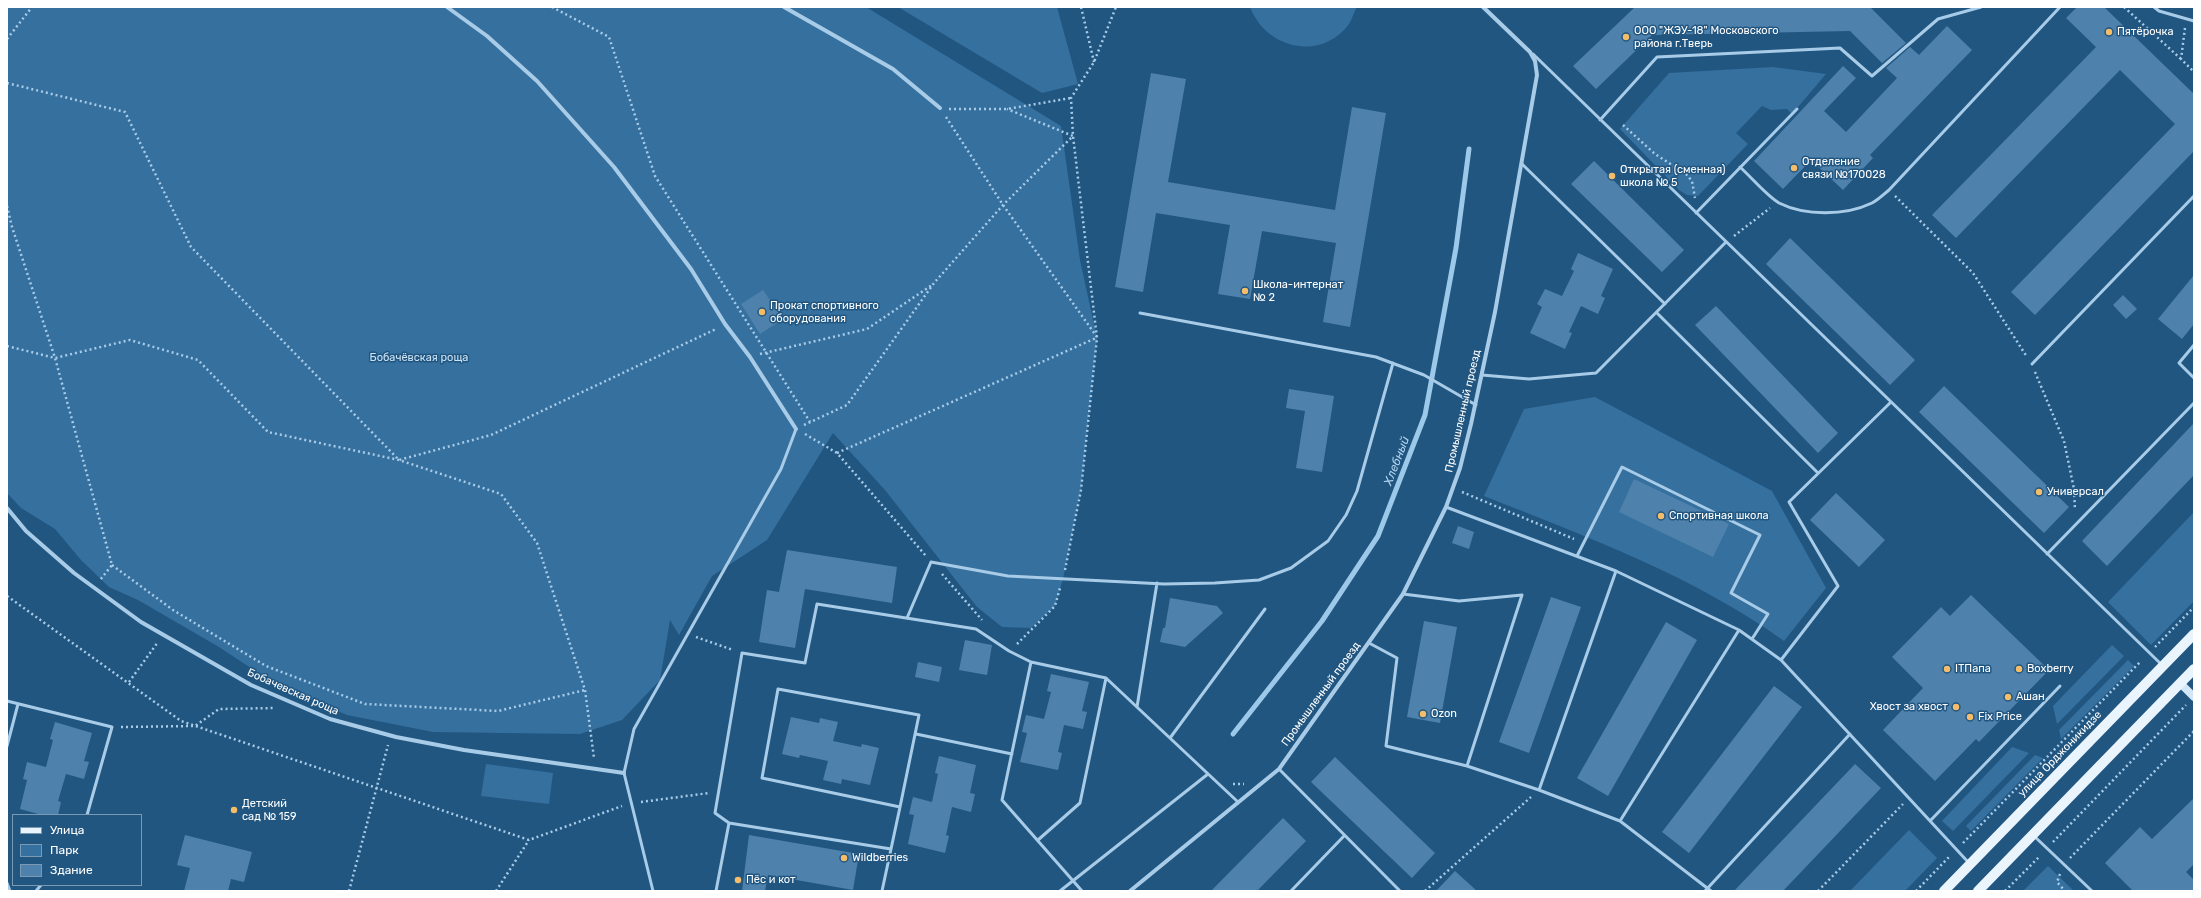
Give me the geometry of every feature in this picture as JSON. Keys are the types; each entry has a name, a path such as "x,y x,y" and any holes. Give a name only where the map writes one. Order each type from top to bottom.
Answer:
{"main road":[{"name":"улица Орджоникидзе","path":"1947,889 2194,634"},
{"path":"1978,891 2194,669"}],"street":[{"path":"447,7 487,36 538,81 614,167 691,269 725,324 750,358 796,429"},
{"path":"784,7 893,69 940,108"},
{"name":"Промышленный проезд","path":"1130,891 1279,769 1403,594 1446,507 1460,468 1476,405 1522,164 1537,75 1535,61 1530,52 1483,7"},
{"name":"Бобачевская роща","path":"7,508 26,531 93,588 136,619 252,685 330,719 391,735 464,750 624,773"},
{"path":"2180,683 2192,700"}],"lane":[{"path":"1600,120 1657,57 1840,48 1872,76 1938,19 1981,7"},
{"path":"1740,167 1778,202 1804,211 1829,212 1854,209 1872,202 1889,190 2060,7"},
{"path":"2154,7 2159,11 2186,21 2194,21"},
{"path":"1530,52 2163,666"},
{"path":"1696,213 1797,109"},
{"path":"1522,164 1665,304"},
{"path":"2032,364 2194,196"},
{"path":"1482,375 1529,380 1596,374 1726,242"},
{"path":"1657,312 1818,473"},
{"path":"1140,313 1376,357 1424,375 1452,393 1476,405"},
{"path":"2194,345 2179,363 2194,378"},
{"path":"906,618 931,562 1008,576 1157,584 1215,583 1259,580 1291,568 1309,558 1328,542 1346,515 1357,492 1393,363"},
{"path":"1781,660 1838,586 1789,502 1891,402"},
{"path":"2047,554 2194,403"},
{"path":"653,891 633,803 624,773 634,729 781,469 796,429"},
{"path":"1577,556 1622,467 1760,535 1731,593 1768,614 1752,639"},
{"path":"1446,507 1616,571 1739,630 1781,660 1970,864"},
{"path":"1539,790 1616,571"},
{"path":"1137,707 1157,584"},
{"path":"1403,594 1459,601 1522,595 1467,766"},
{"path":"891,849 728,823 715,813 742,654 805,663 817,604 976,629 1009,651 1031,662 1106,678 1238,802"},
{"path":"1170,738 1266,609"},
{"path":"1620,822 1739,630"},
{"path":"1369,643 1397,658 1386,746 1467,766 1539,790 1620,822 1711,891"},
{"path":"1031,662 1002,800 1082,891"},
{"path":"1038,840 1080,803 1106,678"},
{"path":"1930,821 2060,686"},
{"path":"882,891 916,734 919,715 778,689 762,778 900,807"},
{"path":"7,701 112,727 87,814"},
{"path":"7,746 18,704"},
{"path":"916,734 1012,754"},
{"path":"1705,891 1850,734"},
{"path":"1279,769 1400,891"},
{"path":"1060,891 1208,774"},
{"path":"716,891 728,823"},
{"path":"2032,835 2092,891"},
{"path":"1291,891 1344,836"},
{"path":"7,883 10,891"}],"path":[{"path":"7,40 32,7"},
{"path":"552,7 609,37 656,176 810,422"},
{"path":"1081,7 1094,62"},
{"path":"1009,651 1055,606 1063,579 1081,490 1097,338 1073,136 1071,98 1094,62 1116,7"},
{"path":"2124,7 2194,72"},
{"path":"2181,59 2186,21"},
{"path":"7,83 125,112 191,247 399,460"},
{"path":"940,108 1007,109 1071,98"},
{"path":"940,108 1003,205 1097,338"},
{"path":"1007,109 1073,136"},
{"path":"1600,120 1617,122 1630,130 1655,154 1686,174 1692,180 1695,192 1696,213"},
{"path":"796,429 847,405 934,284 1003,205 1073,136"},
{"path":"1889,190 1973,272 2032,364 2064,441 2074,489 2076,524"},
{"path":"1726,242 1778,202"},
{"path":"7,206 12,227 55,358 112,565 173,610 266,666 365,704 498,711 586,690"},
{"path":"750,358 766,352 867,329 934,284"},
{"path":"399,460 491,435 725,324"},
{"path":"837,453 1097,338"},
{"path":"7,346 55,358 130,340 198,360 268,432 399,460 501,494 537,543 586,690 596,769"},
{"path":"796,429 837,453 983,621"},
{"path":"1453,488 1584,543"},
{"path":"93,588 112,565"},
{"path":"7,596 129,682 181,722 529,840"},
{"path":"2153,648 2194,607"},
{"path":"129,682 163,634"},
{"path":"688,634 742,654"},
{"path":"1916,891 2141,661"},
{"path":"2005,891 2192,700"},
{"path":"112,727 195,726 219,709 276,707"},
{"path":"2065,891 2057,882 2063,864 2194,731"},
{"path":"349,891 378,788 391,735"},
{"path":"1426,891 1539,790"},
{"path":"496,891 529,840 633,803 718,791"},
{"path":"1818,891 1908,798"}],"green space":[{"name":"Бобачёвская роща","path":"7,7 866,7 1061,126 1080,260 1097,338 1081,490 1063,579 1055,606 1031,628 1002,627 977,607 885,490 833,433 767,540 712,576 679,635 670,620 660,680 622,720 580,734 433,732 347,715 278,686 219,647 138,600 109,587 81,560 55,529 21,508 7,493"},
{"path":"898,7 1057,7 1078,84 1042,93"},
{"path":"1250,7 1357,7 1349,24 1337,36 1324,43 1310,46 1295,46 1281,41 1268,33 1258,21"},
{"path":"1773,67 1826,74 1792,114 1787,109 1771,110 1762,106 1736,133 1748,144 1698,196 1687,195 1679,190 1620,129 1669,73"},
{"name":"Спортивная школа","path":"1595,397 1772,491 1826,588 1784,641 1714,597 1677,577 1562,527 1484,496 1524,409"},
{"path":"2194,512 2194,601 2151,645 2108,602"},
{"path":"2112,645 2124,656 2057,724 2053,706"},
{"path":"2128,660 2134,666 2061,739 2059,730"},
{"path":"2012,747 2029,753 1953,831 1942,821"},
{"path":"2035,755 2043,758 1971,831 1966,826"},
{"path":"486,764 553,773 549,804 481,796"},
{"path":"1909,830 1937,858 1905,891 1850,891"},
{"path":"2048,866 2074,891 2023,891"}],"building":[{"path":"1635,7 1870,7 1906,43 1882,63 1850,31 1652,35 1596,89 1573,66"},
{"path":"2077,7 2104,7 2194,94 2194,151 2035,315 2011,292 2175,124 2120,70 1956,238 1932,215 2096,47 2066,18"},
{"path":"1947,26 1972,50 1870,155 1873,158 1843,190 1811,160 1783,189 1754,161 1843,66 1856,78 1824,111 1846,132 1897,78 1886,68 1910,47 1919,55"},
{"path":"1151,73 1186,79 1168,182 1335,210 1352,107 1386,113 1350,327 1323,322 1336,243 1262,231 1250,299 1218,294 1230,225 1156,213 1143,292 1115,287"},
{"path":"1594,161 1684,250 1662,272 1571,184"},
{"path":"1790,238 1915,360 1890,385 1766,264"},
{"path":"1578,253 1613,269 1601,296 1605,298 1598,314 1581,306 1569,332 1572,333 1565,349 1530,333 1542,307 1537,304 1545,289 1562,296 1574,271 1571,269"},
{"path":"2194,275 2194,324 2182,339 2158,319"},
{"name":"Прокат спортивного оборудования","path":"763,290 783,319 760,334 741,304"},
{"path":"2123,295 2137,309 2126,319 2113,305"},
{"path":"1716,306 1838,433 1818,453 1695,325"},
{"path":"1944,386 2069,507 2044,533 1919,412"},
{"path":"1289,389 1334,396 1322,472 1296,468 1305,411 1286,408"},
{"path":"2194,423 2194,475 2107,566 2082,541"},
{"path":"1634,479 1729,524 1713,557 1619,512"},
{"path":"1836,493 1885,540 1859,567 1810,520"},
{"path":"1458,526 1474,532 1469,549 1452,543"},
{"path":"787,550 897,567 892,603 805,589 795,648 759,642 767,590 779,592"},
{"path":"1971,595 2049,670 1979,742 1976,739 1935,781 1883,730 1923,688 1892,657 1941,607 1950,616"},
{"path":"1551,597 1581,607 1529,753 1499,742"},
{"path":"1170,598 1217,606 1223,613 1185,647 1160,642 1163,628 1165,628"},
{"path":"1424,621 1457,627 1440,723 1407,717"},
{"path":"1666,622 1697,640 1608,796 1577,778"},
{"path":"965,640 992,645 987,675 959,670"},
{"path":"918,662 942,667 939,682 915,677"},
{"path":"1051,674 1089,682 1082,711 1087,712 1083,729 1064,725 1058,752 1062,753 1058,770 1020,762 1027,733 1022,732 1026,715 1044,719 1051,692 1047,691"},
{"path":"1774,686 1802,707 1689,853 1662,832"},
{"path":"791,717 819,723 820,718 838,722 833,741 861,747 862,744 879,748 870,785 842,779 841,784 823,780 828,761 800,755 799,758 782,754"},
{"path":"55,722 92,733 84,761 89,762 84,779 66,774 58,801 61,802 58,814 38,814 20,809 27,780 23,779 27,762 46,767 53,740 50,739"},
{"path":"939,756 976,765 970,793 975,794 971,812 952,807 946,835 949,836 945,853 908,844 914,815 909,814 913,797 932,802 938,774 935,773"},
{"path":"1335,757 1435,853 1412,878 1311,782"},
{"path":"1855,764 1881,788 1783,891 1734,891"},
{"path":"2194,798 2194,864 2186,872 2194,880 2194,891 2133,891 2105,863 2140,827 2152,839"},
{"path":"1283,818 1306,841 1257,891 1211,891"},
{"path":"185,835 252,852 244,882 231,879 228,891 184,891 190,868 177,865"},
{"path":"749,835 859,854 853,890 768,875 765,891 742,891"},
{"path":"1455,871 1477,891 1436,891"}],"waterway":[{"name":"Хлебный","path":"1233,734 1322,621 1378,536 1425,415 1456,248 1469,149"}],"place":[{"name":"Пятёрочка","path":"2109,32"},
{"name":"ООО \"ЖЭУ-18\" Московского района г.Тверь","path":"1626,37"},
{"name":"Отделение связи №170028","path":"1794,168"},
{"name":"Открытая (сменная) школа № 5","path":"1612,176"},
{"name":"Школа-интернат № 2","path":"1245,291"},
{"name":"Прокат спортивного оборудования","path":"762,312"},
{"name":"Универсал","path":"2039,492"},
{"name":"Спортивная школа","path":"1661,516"},
{"name":"ITПапа","path":"1947,669"},
{"name":"Boxberry","path":"2019,669"},
{"name":"Ашан","path":"2008,697"},
{"name":"Хвост за хвост","path":"1956,707"},
{"name":"Ozon","path":"1423,714"},
{"name":"Fix Price","path":"1970,717"},
{"name":"Детский сад № 159","path":"234,810"},
{"name":"Wildberries","path":"844,858"},
{"name":"Пёс и кот","path":"738,880"}]}
